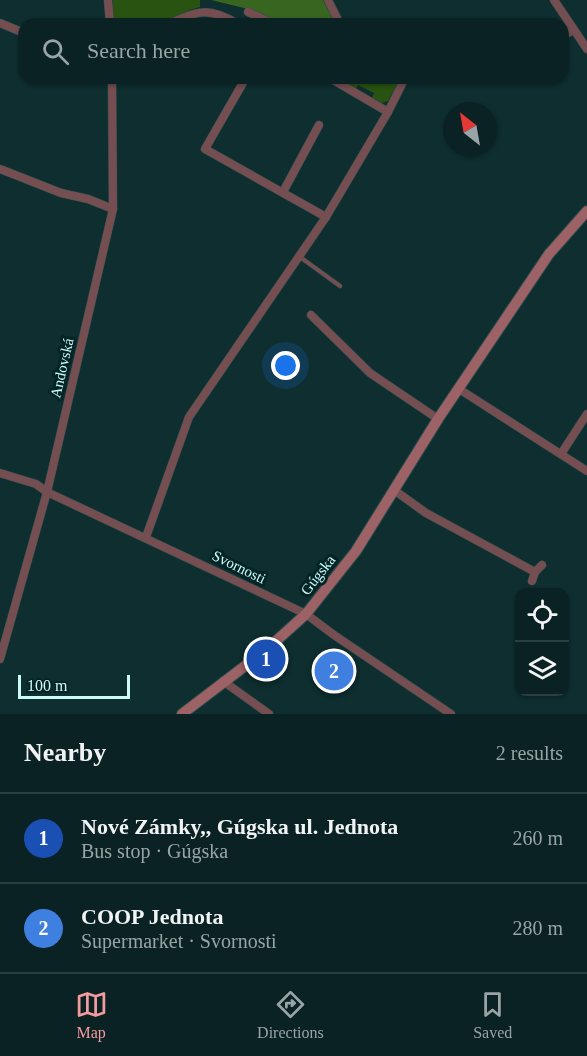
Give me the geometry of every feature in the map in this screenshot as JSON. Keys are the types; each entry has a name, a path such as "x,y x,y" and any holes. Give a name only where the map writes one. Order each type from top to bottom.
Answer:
{"main road":[{"name":"Gúgska","path":"182,714 266,650 306,614 356,550 438,419 549,254 587,211"}],"street":[{"path":"108,0 110,18"},
{"path":"328,0 337,18"},
{"path":"554,0 565,18"},
{"path":"182,18 193,13 209,11 228,18"},
{"path":"248,12 261,18"},
{"path":"0,23 18,30"},
{"path":"569,24 587,49"},
{"path":"569,32 573,30"},
{"name":"Andovská","path":"0,659 47,492 113,209 112,84"},
{"path":"242,84 205,149 326,217"},
{"path":"340,84 388,112"},
{"path":"146,537 189,417 326,217 402,84"},
{"path":"283,192 319,125"},
{"path":"0,169 61,193 88,199 113,209"},
{"path":"311,315 370,373 438,419"},
{"path":"459,389 587,471"},
{"path":"561,454 587,414"},
{"name":"Svornosti","path":"0,473 36,484 47,492 306,614 451,714"},
{"path":"394,490 426,513 535,572"},
{"path":"532,581 535,572 542,565"},
{"path":"224,681 270,714"},
{"path":"254,714 256,705"}],"lane":[{"path":"300,256 340,286"}],"green space":[{"path":"113,0 200,0 200,7 174,18 113,18"},
{"path":"211,0 323,0 333,18 268,18 252,10"},
{"path":"347,84 397,84 388,101 382,103 372,98 374,93 358,85 356,89"}],"place":[{"name":"Nové Zámky,, Gúgska ul. Jednota","path":"266,659"},
{"name":"COOP Jednota","path":"334,671"}]}
